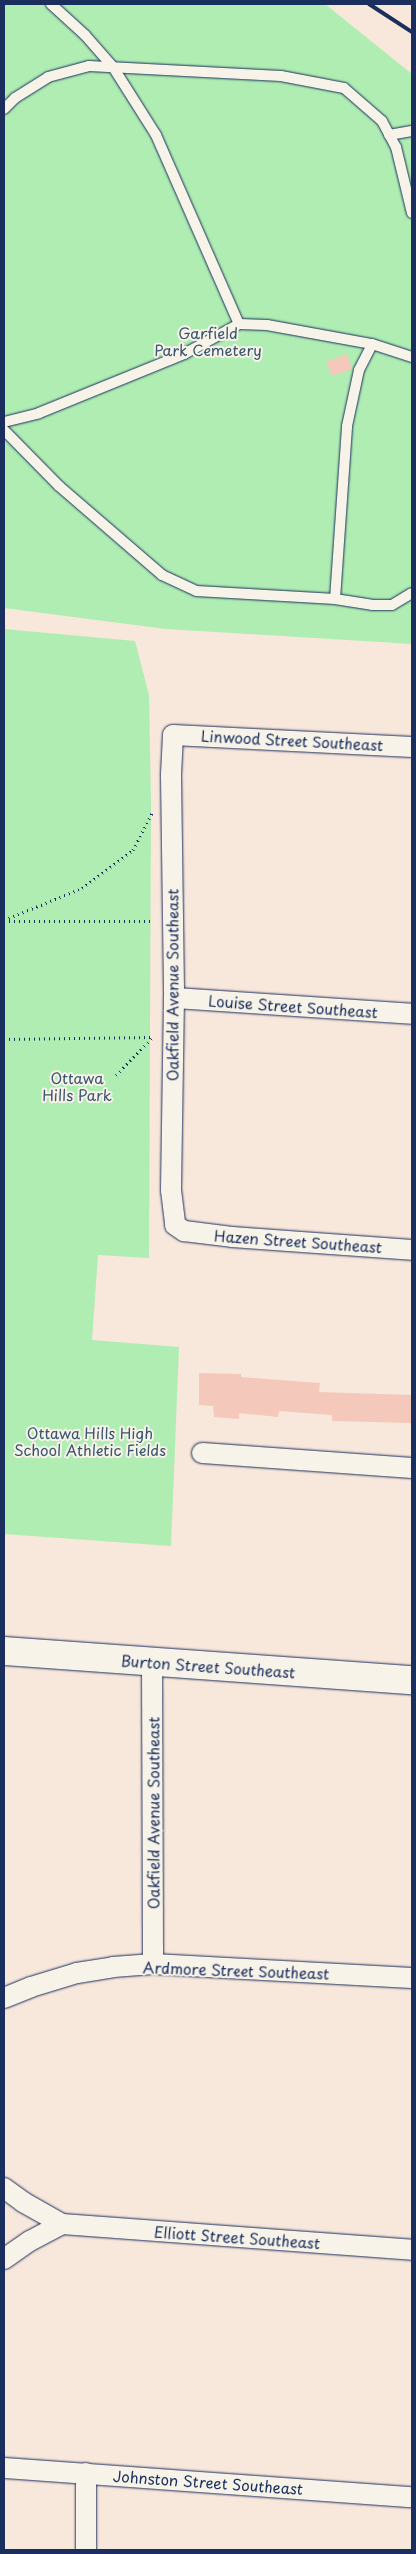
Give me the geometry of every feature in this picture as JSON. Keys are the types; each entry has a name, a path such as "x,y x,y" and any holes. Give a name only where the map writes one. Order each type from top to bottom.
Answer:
{"main road":[{"name":"Burton Street Southeast","path":"4,1651 412,1680"}],"street":[{"name":"Linwood Street Southeast","path":"173,734 412,747"},
{"name":"Oakfield Avenue Southeast","path":"173,734 174,998 172,1190 175,1226 184,1231"},
{"name":"Louise Street Southeast","path":"174,998 412,1014"},
{"name":"Hazen Street Southeast","path":"184,1231 232,1237 412,1250"},
{"path":"202,1453 412,1468"},
{"name":"Oakfield Avenue Southeast","path":"152,1662 153,1964"},
{"name":"Ardmore Street Southeast","path":"4,1998 31,1987 77,1974 113,1967 153,1964 412,1978"},
{"path":"4,2188 22,2202 62,2224"},
{"path":"4,2259 30,2241 62,2224"},
{"name":"Elliott Street Southeast","path":"62,2224 412,2250"},
{"name":"Johnston Street Southeast","path":"4,2468 412,2497"},
{"path":"86,2473 86,2550"}],"lane":[{"path":"51,4 113,67 156,135 239,324"},
{"path":"4,109 15,98 48,77 89,66 281,76 344,88 382,121 390,135 396,147 412,213"},
{"path":"390,135 412,131"},
{"path":"4,422 40,413 184,354 239,324 267,325 372,344 412,357"},
{"path":"335,598 347,426 359,370 372,344"},
{"path":"4,430 59,486 162,575 197,591 335,598 372,605 392,605 412,593"}],"path":[{"path":"4,920 82,888 133,850 153,812"},
{"path":"4,920 154,921"},
{"path":"4,1039 153,1037 116,1075"}],"green space":[{"name":"Garfield Park Cemetery","path":"4,4 325,4 412,74 412,644 166,629 4,608"},
{"path":"4,629 135,641 149,695 151,804 149,1258 98,1255 92,1340 179,1347 171,1546 4,1534"}],"building":[{"path":"347,354 352,369 332,376 326,362"},
{"path":"199,1373 241,1374 241,1377 320,1383 319,1392 412,1395 412,1423 332,1421 332,1415 279,1411 278,1417 239,1413 239,1419 214,1417 213,1406 199,1405"}],"railway":[{"path":"369,4 412,32"}],"park label":[{"name":"Ottawa Hills Park","path":"77,1086"},
{"name":"Ottawa Hills High School Athletic Fields","path":"90,1440"}]}
